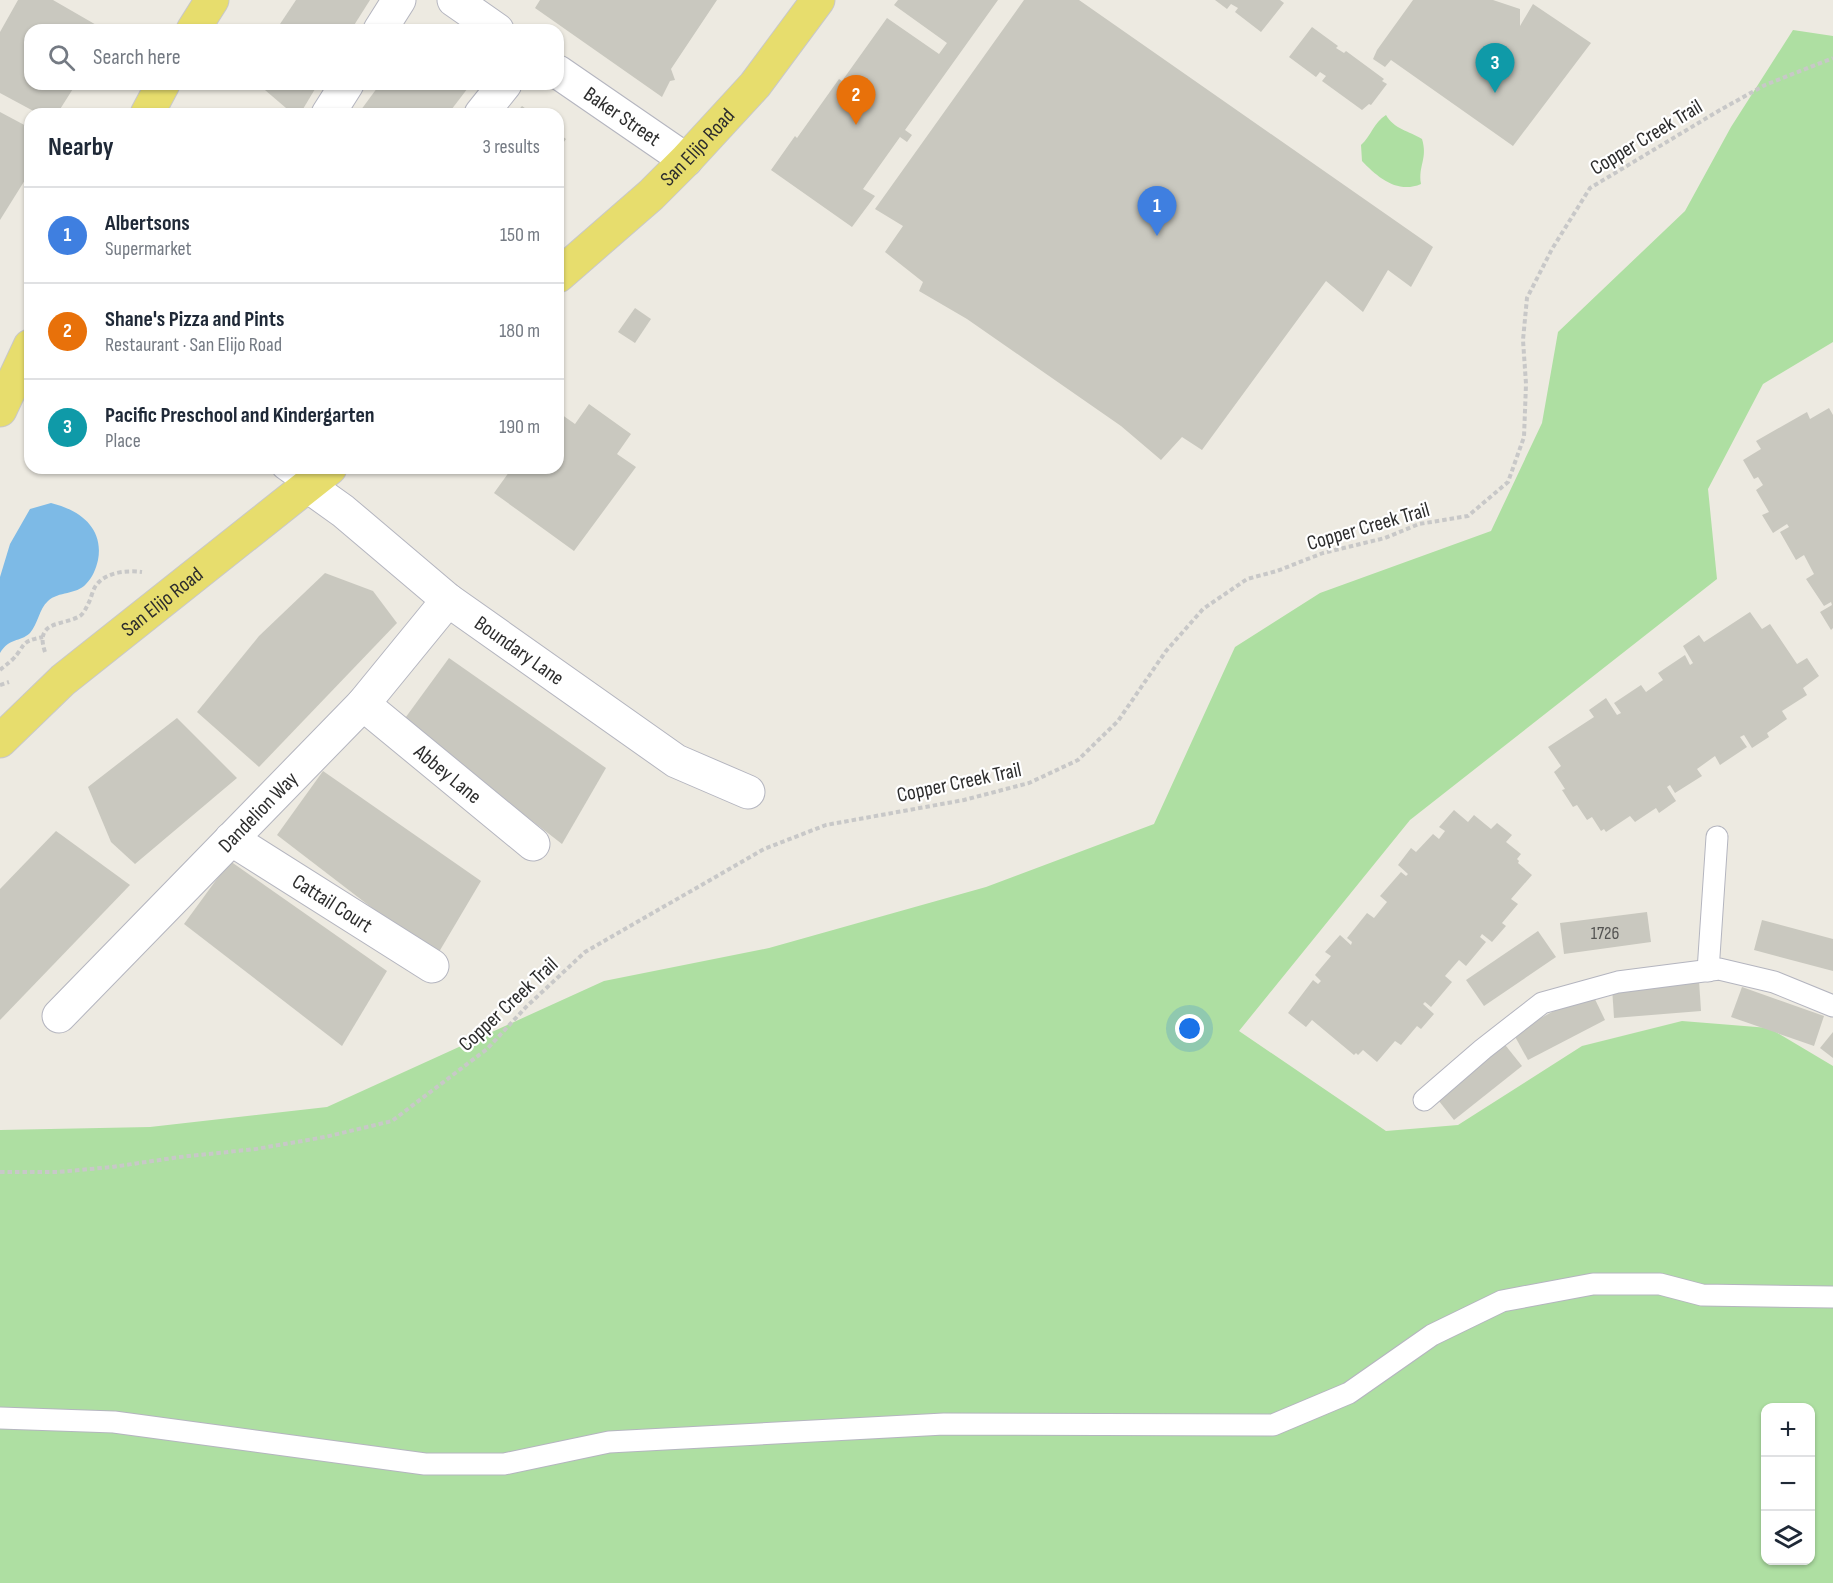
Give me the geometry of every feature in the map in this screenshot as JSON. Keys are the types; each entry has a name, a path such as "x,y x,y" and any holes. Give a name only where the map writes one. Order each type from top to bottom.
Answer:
{"main road":[{"path":"197,24 212,0"},
{"name":"San Elijo Road","path":"564,271 651,195 686,160 755,85 818,0"},
{"path":"150,108 160,90"},
{"path":"0,410 24,359"},
{"name":"San Elijo Road","path":"0,741 63,680 307,474"}],"street":[{"path":"384,24 399,0"},
{"name":"Baker Street","path":"564,76 686,160"},
{"path":"332,108 343,90"},
{"path":"487,108 500,90"},
{"name":"Boundary Lane","path":"307,474 343,511 448,600 676,761 748,792"},
{"name":"Dandelion Way","path":"59,1016 363,704 448,600"},
{"name":"Abbey Lane","path":"363,704 533,844"},
{"name":"Cattail Court","path":"231,840 432,966"}],"lane":[{"path":"1708,971 1718,837"},
{"path":"1424,1100 1483,1049 1542,1003 1618,982 1719,969 1774,982 1833,1006"},
{"path":"0,1418 114,1422 425,1464 504,1464 609,1442 944,1424 1273,1425 1349,1393 1432,1335 1502,1301 1593,1284 1660,1284 1702,1295 1833,1297"}],"path":[{"name":"Copper Creek Trail","path":"0,1172 58,1172 256,1149 325,1137 392,1121 487,1049 526,1007 585,952 764,849 826,825 964,800 1029,783 1078,760 1118,721 1166,651 1203,609 1247,579 1277,571 1323,553 1385,538 1419,524 1468,516 1508,482 1524,437 1526,384 1523,340 1527,298 1552,249 1590,188 1765,85 1833,58"},
{"path":"47,657 43,637 46,629 55,623 81,616 92,598 95,587 105,577 128,572 144,572"},
{"path":"0,670 11,661 27,640 43,637"}],"green space":[{"path":"1793,30 1833,36 1833,342 1763,384 1708,489 1717,579 1410,820 1239,1031 1386,1131 1458,1125 1582,1046 1682,1021 1769,1028 1833,1066 1833,1583 0,1583 0,1130 150,1127 327,1107 604,981 769,948 986,887 1154,824 1235,647 1320,593 1491,531 1542,423 1558,332 1685,211 1731,127"},
{"path":"1386,115 1397,127 1422,139 1424,152 1421,184 1413,187 1396,186 1375,173 1362,161 1361,145 1378,121"}],"water":[{"path":"51,503 71,510 88,522 93,530 99,549 94,573 82,587 48,601 30,633 11,642 0,653 0,577 10,544 30,509"}],"building":[{"path":"18,0 53,0 95,24 24,24 24,90 72,90 61,108 28,108 0,93 0,32"},
{"path":"296,0 370,0 355,24 280,24"},
{"path":"540,0 717,0 671,69 675,80 670,81 662,97 564,28 564,24 558,24 535,8"},
{"path":"898,0 998,0 905,130 912,135 907,142 900,137 863,189 875,196 852,227 771,170 839,79 842,81 887,18 939,54 947,43 894,5"},
{"path":"1024,0 1079,0 1433,247 1411,287 1388,270 1363,312 1326,281 1202,450 1182,437 1161,460 1121,426 967,319 919,291 923,282 885,252 903,226 875,209"},
{"path":"1215,0 1280,0 1284,3 1261,32 1235,12 1238,8 1231,4 1227,9"},
{"path":"1413,0 1493,0 1520,9 1520,26 1533,4 1591,43 1513,146 1391,60 1385,67 1373,59"},
{"path":"1312,27 1338,46 1336,48 1344,53 1346,51 1384,79 1382,81 1387,84 1371,105 1369,104 1362,110 1322,81 1326,76 1320,72 1316,77 1289,57"},
{"path":"265,90 314,90 304,108 286,108"},
{"path":"376,90 466,90 453,108 362,108"},
{"path":"0,112 24,125 24,182 0,220"},
{"path":"635,308 651,319 635,343 618,332"},
{"path":"589,404 631,434 617,454 636,467 574,551 494,493 508,474 564,474 564,416 575,424"},
{"path":"1829,408 1833,415 1833,628 1831,630 1820,612 1832,605 1831,602 1824,606 1806,579 1814,574 1804,555 1796,560 1780,532 1789,527 1787,524 1773,533 1762,515 1769,512 1756,490 1763,485 1758,477 1754,479 1743,460 1761,449 1756,441 1807,412 1810,419"},
{"path":"325,573 373,591 397,623 259,767 197,712 259,636"},
{"path":"1750,612 1762,629 1770,624 1797,664 1807,658 1819,676 1803,688 1807,695 1782,711 1787,719 1767,733 1769,737 1752,748 1744,735 1740,737 1747,747 1720,765 1715,756 1697,769 1702,776 1675,793 1670,785 1667,787 1676,801 1659,813 1656,808 1635,822 1630,816 1606,832 1604,829 1601,831 1592,817 1587,820 1577,805 1573,807 1562,790 1565,789 1554,772 1561,766 1548,747 1594,717 1589,710 1606,698 1617,715 1621,713 1614,703 1641,685 1646,692 1663,680 1658,673 1685,655 1690,665 1693,663 1683,646 1699,635 1704,642"},
{"path":"449,658 606,768 562,844 403,721"},
{"path":"177,718 237,778 135,864 111,842 88,787"},
{"path":"323,771 481,881 436,957 277,835"},
{"path":"1454,810 1468,822 1474,815 1491,829 1497,823 1512,835 1506,842 1521,854 1517,859 1518,863 1532,875 1511,899 1518,904 1502,923 1506,926 1492,942 1482,934 1480,937 1486,942 1466,966 1459,960 1445,976 1452,982 1431,1007 1425,1002 1423,1004 1434,1014 1421,1029 1417,1026 1401,1045 1395,1041 1377,1062 1363,1050 1358,1055 1356,1053 1354,1055 1312,1020 1306,1027 1288,1013 1313,980 1318,984 1321,981 1315,975 1331,956 1325,952 1340,935 1351,945 1352,942 1347,938 1367,913 1374,918 1387,902 1380,896 1401,872 1406,876 1408,874 1398,865 1411,848 1416,852 1433,834 1439,839 1445,831 1439,827"},
{"path":"56,831 130,885 0,1020 0,889"},
{"path":"230,861 387,971 342,1046 184,924"},
{"path":"1647,912 1651,942 1564,954 1560,923"},
{"path":"1762,920 1833,939 1833,971 1754,950"},
{"path":"1538,931 1556,957 1484,1006 1466,980"},
{"path":"1699,980 1701,1011 1614,1018 1612,987"},
{"path":"1742,987 1824,1016 1814,1046 1731,1017"},
{"path":"1591,991 1605,1020 1528,1060 1513,1033"},
{"path":"1833,1032 1833,1058 1820,1048"},
{"path":"1502,1041 1522,1066 1454,1120 1435,1096"}],"place":[{"name":"Pacific Preschool and Kindergarten","path":"1495,93"},
{"name":"Shane's Pizza and Pints","path":"856,125"},
{"name":"Albertsons","path":"1157,236"}]}
